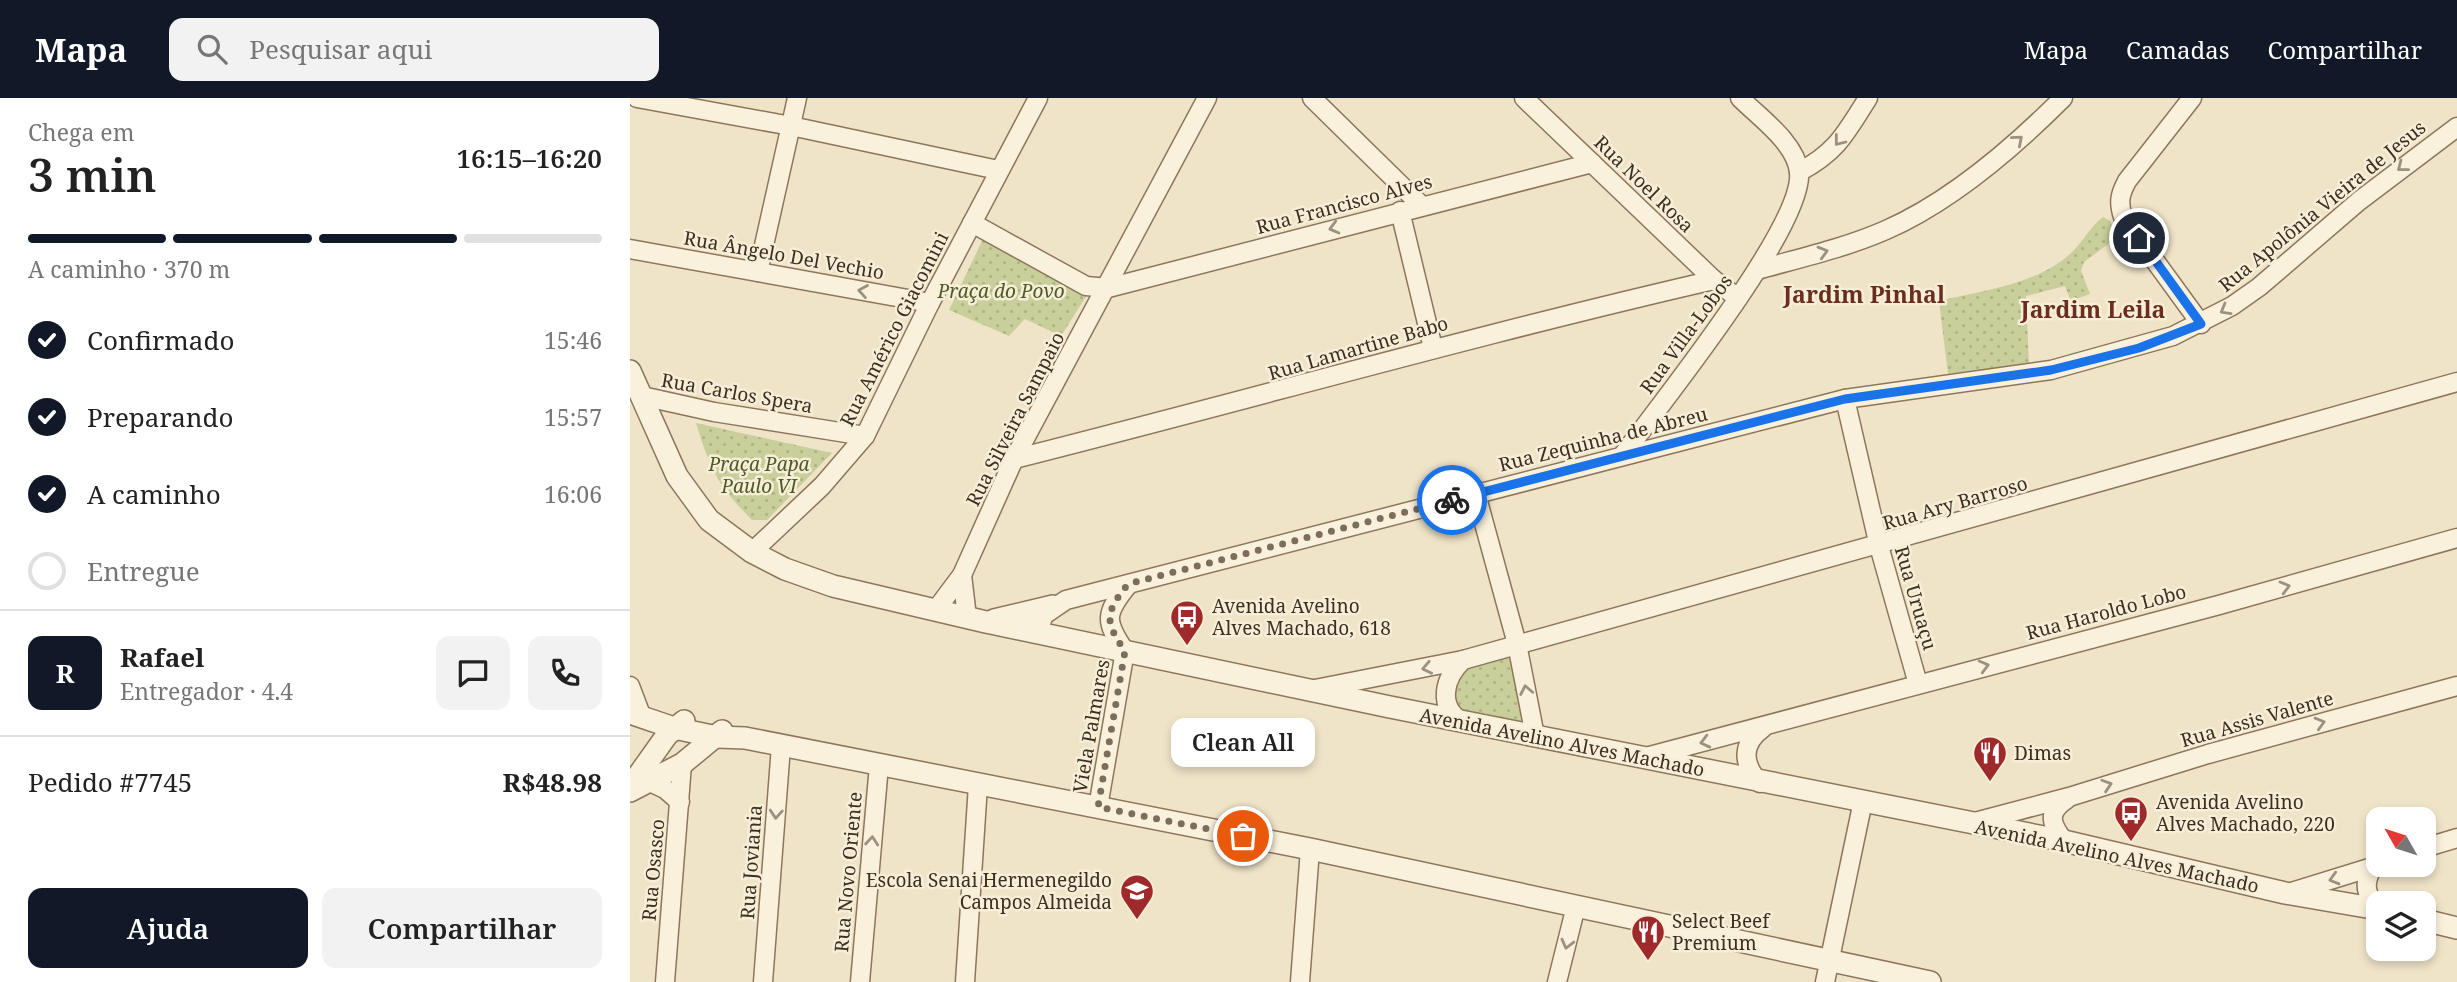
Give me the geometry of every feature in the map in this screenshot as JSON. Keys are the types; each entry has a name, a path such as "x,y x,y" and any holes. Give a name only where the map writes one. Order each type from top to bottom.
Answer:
{"street":[{"path":"637,98 791,126 998,170"},
{"path":"758,272 797,98"},
{"name":"Rua Américo Giacomini","path":"752,552 822,486 865,436 998,170 1038,98"},
{"name":"Rua Silveira Sampaio","path":"935,611 961,575 1014,459 1108,288 1207,98"},
{"path":"1312,98 1421,205"},
{"name":"Rua Noel Rosa","path":"1524,98 1714,281 1738,298"},
{"path":"1740,98 1793,155 1799,172 1824,158 1839,142 1868,98"},
{"path":"1757,270 1888,230 1955,190 2006,150 2063,98"},
{"path":"2192,98 2127,181 2120,194 2119,205 2123,217 2201,324"},
{"name":"Rua Apolônia Vieira de Jesus","path":"1845,399 2051,370 2139,348 2201,324 2259,287 2359,201 2457,127"},
{"name":"Rua Francisco Alves","path":"1108,288 1591,163"},
{"name":"Rua Villa-Lobos","path":"1623,456 1757,270 1790,214 1797,193 1799,172"},
{"path":"1400,211 1433,348"},
{"path":"972,223 1086,285 1108,288"},
{"name":"Rua Ângelo Del Vechio","path":"630,249 930,303"},
{"name":"Rua Lamartine Babo","path":"1014,459 1293,388 1433,348 1714,281"},
{"name":"Avenida Avelino Alves Machado","path":"630,371 677,476 709,520 752,552 785,569 833,586 976,620 1462,722 2064,841 2285,893 2366,906"},
{"name":"Rua Ary Barroso","path":"1313,690 1463,660 2457,382"},
{"name":"Rua Carlos Spera","path":"642,396 714,412 865,436"},
{"name":"Rua Zequinha de Abreu","path":"1053,606 1066,600 1845,399"},
{"name":"Rua Uruaçu","path":"1845,399 1879,545 1918,684"},
{"path":"1476,494 1517,644 1535,736"},
{"name":"Rua Haroldo Lobo","path":"1645,757 2457,538"},
{"path":"961,575 976,620 1053,606"},
{"path":"1125,651 1114,636 1109,617 1115,600 1128,584"},
{"path":"1037,633 1044,615 1053,606"},
{"name":"Viela Palmares","path":"1098,807 1125,651"},
{"path":"1462,722 1448,708 1445,691 1451,674 1463,660"},
{"path":"630,686 636,714 679,725 1310,849 1930,982"},
{"name":"Rua Assis Valente","path":"1971,824 2208,754 2457,686"},
{"path":"637,787 679,725"},
{"path":"1760,783 1747,766 1745,752 1751,738 1764,727"},
{"path":"637,787 682,764 720,733"},
{"name":"Rua Joviania","path":"763,982 781,746"},
{"name":"Rua Osasco","path":"665,982 682,764"},
{"name":"Rua Novo Oriente","path":"860,982 878,765"},
{"path":"965,982 978,785"},
{"name":"Rua Osasco","path":"637,787 665,789 680,802"},
{"path":"2064,841 2052,825 2051,817 2057,806 2069,797"},
{"path":"1825,982 1863,801"},
{"path":"2436,844 2457,838"},
{"path":"1300,982 1310,849"},
{"path":"2285,893 2366,870"},
{"path":"1557,982 1576,906"},
{"path":"2436,923 2457,928"}],"green space":[{"path":"2103,217 2110,221 2119,236 2084,262 2081,271 2090,294 2071,301 2065,286 2026,296 2029,364 1948,374 1939,301 2011,284 2046,270 2075,249"},
{"name":"Praça do Povo","path":"983,239 1089,292 1061,336 1025,319 1009,336 949,310"},
{"name":"Praça Papa Paulo VI","path":"696,423 832,453 767,520 752,520 716,476"},
{"path":"1518,648 1532,728 1458,710 1453,697 1457,672"}],"way so far":[{"path":"1243,836 1098,807 1125,651 1110,625 1110,609 1115,600 1128,584 1452,500"}],"place":[{"name":"Avenida Avelino Alves Machado, 618","path":"1187,647"},
{"name":"Dimas","path":"1990,783"},
{"name":"Clean All","path":"1243,836"},
{"name":"Avenida Avelino Alves Machado, 220","path":"2131,843"},
{"name":"Escola Senai Hermenegildo Campos Almeida","path":"1137,921"},
{"name":"Select Beef Premium","path":"1648,962"}],"district":[{"name":"Jardim Pinhal","path":"1864,295"},
{"name":"Jardim Leila","path":"2093,310"}],"route":[{"path":"1452,500 1845,399 2051,370 2139,348 2201,324 2139,238"}]}
